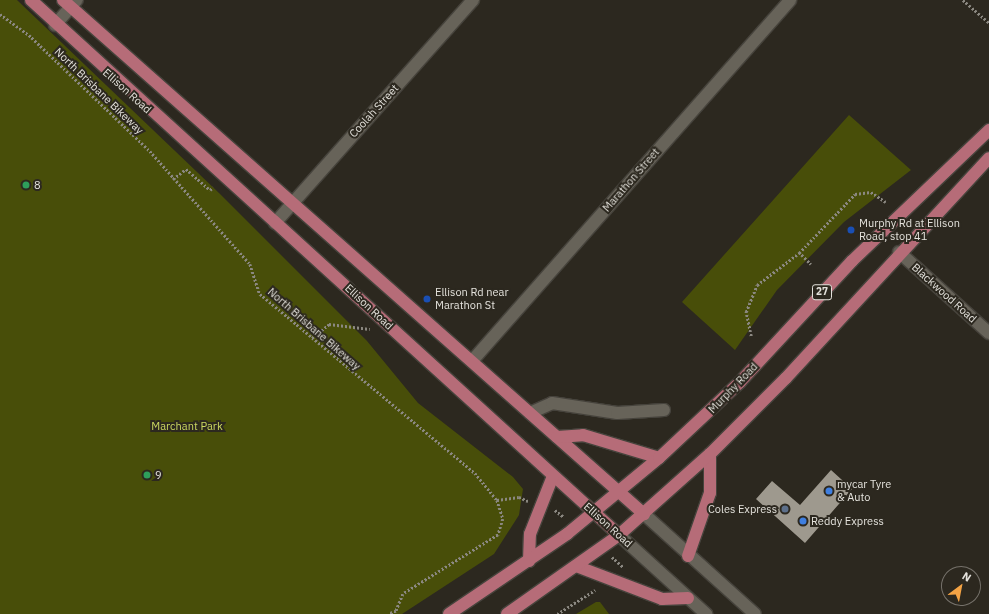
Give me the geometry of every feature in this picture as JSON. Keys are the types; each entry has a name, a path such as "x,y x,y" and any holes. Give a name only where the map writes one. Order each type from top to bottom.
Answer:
{"main road":[{"name":"Ellison Road","path":"31,0 55,25 619,535"},
{"path":"70,2 644,514"},
{"name":"Murphy Road","path":"449,614 529,561 594,512 659,458 740,382 852,261 989,130"},
{"path":"507,614 619,535 710,454 786,378 898,252 989,158"},
{"path":"557,437 583,435 659,458"},
{"path":"688,556 710,493 710,454"},
{"path":"529,561 530,534 544,507 553,476"},
{"path":"576,566 662,599 688,598"}],"street":[{"name":"Coolah Street","path":"275,223 473,0"},
{"name":"Marathon Street","path":"472,361 790,0"},
{"path":"55,25 70,2"},
{"name":"Blackwood Road","path":"898,252 989,333"},
{"path":"530,413 552,403 617,413 664,410"},
{"path":"644,514 688,556 754,614"},
{"name":"Ellison Road","path":"619,535 706,614"}],"path":[{"path":"963,0 989,23"},
{"name":"North Brisbane Bikeway","path":"0,14 29,35 150,151 173,179 250,264 260,294 475,474 498,500 503,519 498,535 403,594 396,611 389,614"},
{"path":"173,179 186,169 210,190 215,184"},
{"path":"751,336 746,312 750,297 771,272 799,252 855,194 871,192 886,202"},
{"path":"799,252 811,264"},
{"path":"312,338 329,324 396,332"},
{"path":"498,500 519,497 544,507"},
{"path":"557,614 594,590 600,591"}],"green space":[{"name":"Marchant Park","path":"0,0 17,0 219,193 367,341 418,403 513,477 523,489 519,515 494,554 402,614 0,614"},
{"path":"849,115 911,170 844,222 777,290 735,350 682,302"},
{"path":"596,602 600,602 609,614 576,614"}],"building":[{"path":"831,470 852,489 805,543 756,499 772,481 800,505"}],"place":[{"name":"8","path":"26,185"},
{"name":"Murphy Rd at Ellison Road, stop 41","path":"851,230"},
{"name":"Ellison Rd near Marathon St","path":"427,299"},
{"name":"9","path":"147,475"},
{"name":"mycar Tyre & Auto","path":"829,491"},
{"name":"Coles Express","path":"785,509"},
{"name":"Reddy Express","path":"803,521"}]}
